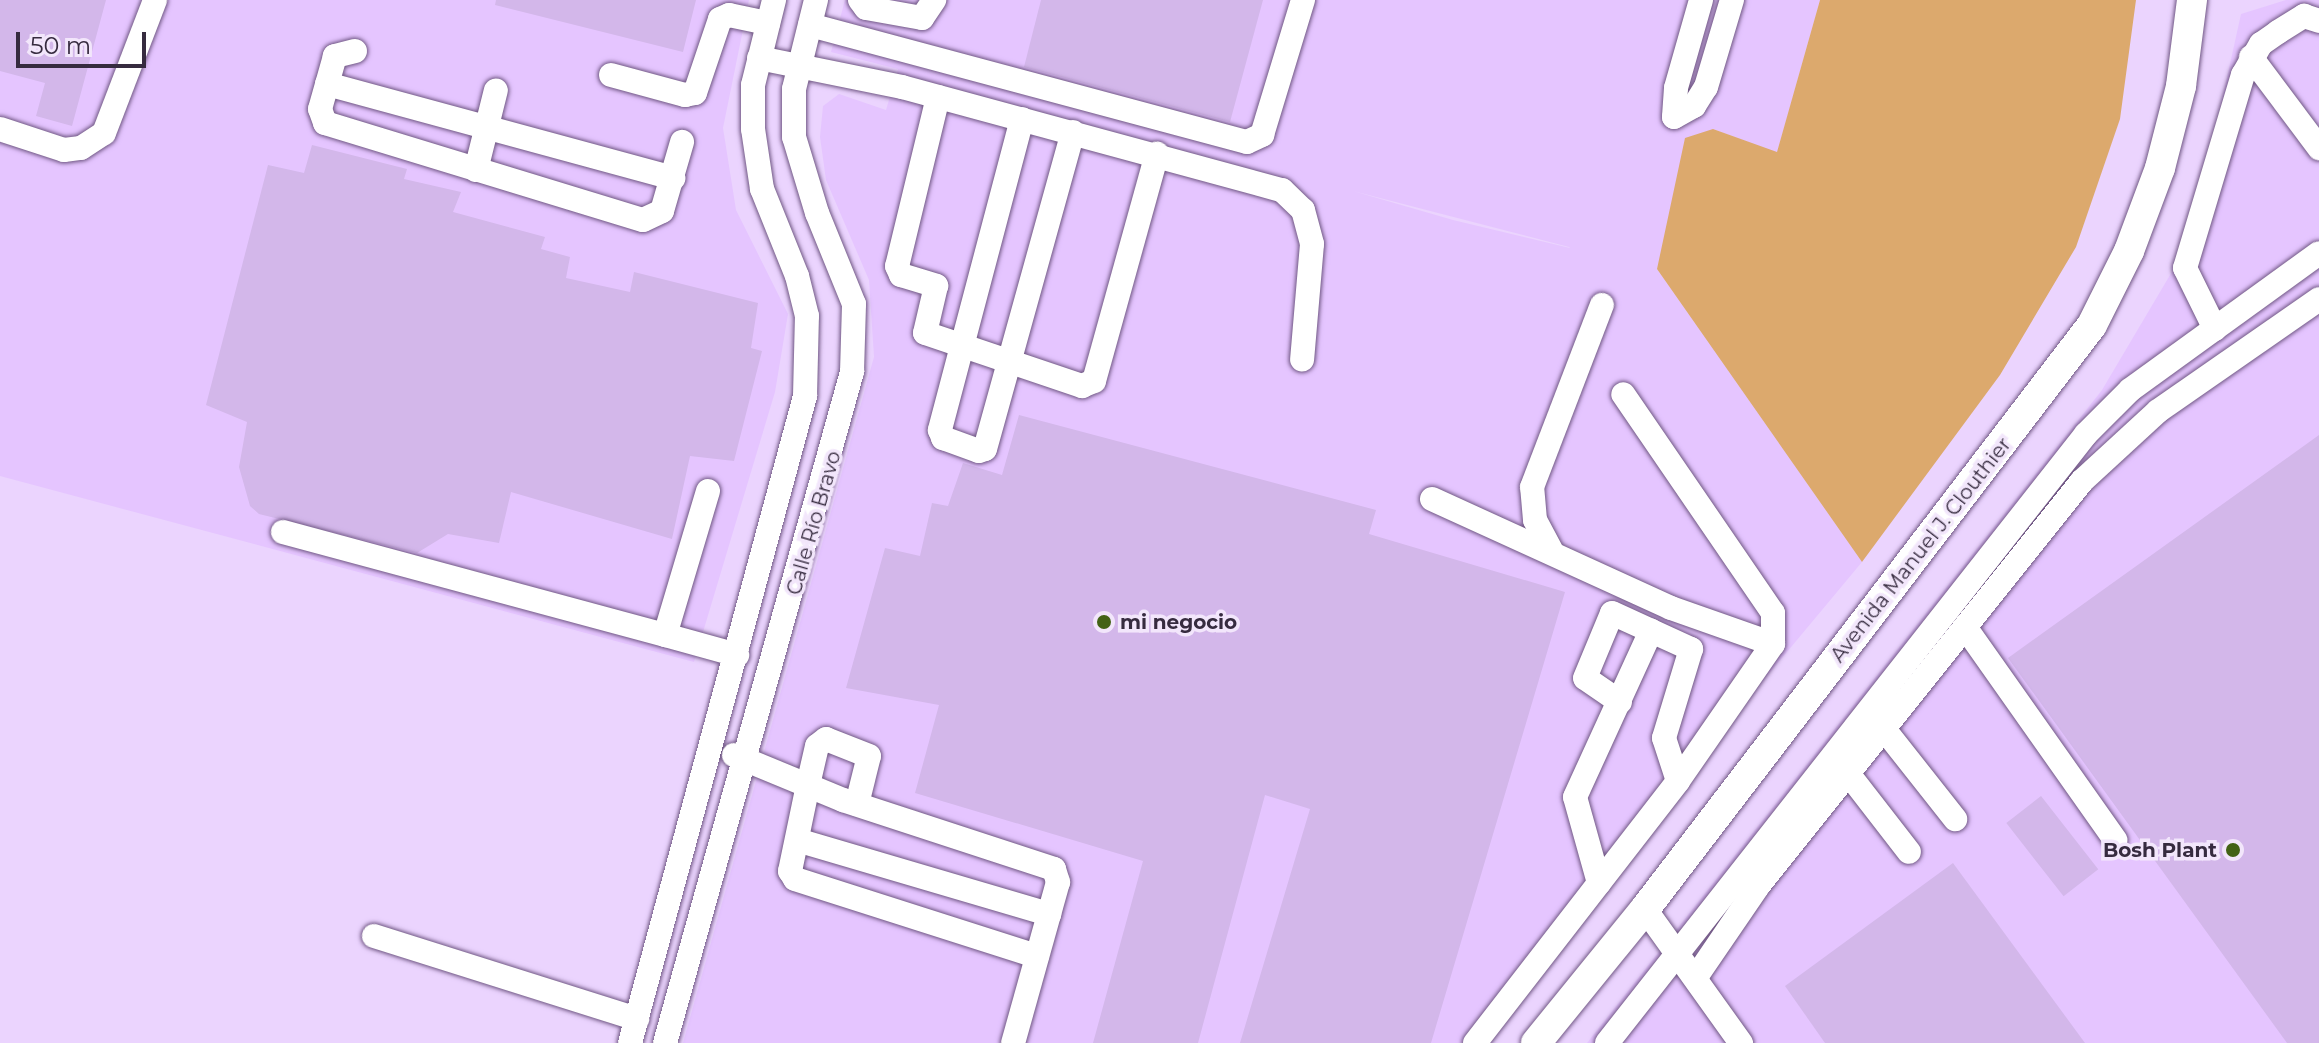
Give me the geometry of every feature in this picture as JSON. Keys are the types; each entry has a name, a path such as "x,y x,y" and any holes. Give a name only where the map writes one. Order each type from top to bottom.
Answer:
{"main road":[{"name":"Avenida Manuel J. Clouthier","path":"1536,1043 1645,909 2092,325 2129,251 2160,168 2181,86 2192,0"}],"street":[{"path":"0,129 64,150 81,148 104,133 155,0"},
{"name":"Calle Río Bravo","path":"665,1043 840,429 856,337 854,304 800,160 793,113 797,70 816,0"},
{"path":"860,0 866,8 899,7 925,18 934,0"},
{"path":"810,25 1247,142 1262,135 1303,0"},
{"path":"1701,0 1676,88 1674,117 1694,106 1706,87 1732,0"},
{"path":"611,75 685,95 695,93 720,19 729,15 771,12"},
{"name":"Calle Río Bravo","path":"630,1043 683,860 805,396 810,347 797,276 762,189 751,104 771,12"},
{"path":"2215,329 2185,273 2251,57 2278,32 2304,16 2319,21"},
{"path":"355,51 335,56 319,113 325,123 643,220 662,211 682,142"},
{"path":"2251,57 2319,148"},
{"path":"759,58 797,70 938,97 1282,190 1303,210 1312,244 1302,360"},
{"path":"327,84 673,178"},
{"path":"476,170 496,90"},
{"path":"938,97 897,266 901,275 936,286 926,335 1082,386 1094,381 1157,154"},
{"path":"1022,119 940,433 979,451 985,449 1073,132"},
{"path":"756,160 800,160"},
{"path":"1607,1043 2086,434 2130,390 2319,253"},
{"path":"1696,977 1758,886 2082,481 2120,443 2319,299"},
{"path":"1552,552 1535,520 1532,487 1602,305"},
{"path":"1475,1043 1678,781 1773,644 1773,613 1623,394"},
{"path":"665,635 708,491"},
{"path":"1432,499 1656,602 1773,644"},
{"path":"283,532 737,655"},
{"path":"1620,702 1587,684 1585,678 1608,615 1691,649 1664,738 1678,781"},
{"path":"1965,627 2115,840"},
{"path":"1599,883 1575,797 1651,631"},
{"path":"1884,729 1955,819"},
{"path":"857,804 866,751 826,739 817,746 808,785 790,871 795,879 1037,956"},
{"path":"712,750 747,758 857,804 1050,867 1058,882 1013,1043"},
{"path":"1847,772 1909,852"},
{"path":"797,840 1049,914"},
{"path":"683,860 713,869"},
{"path":"1645,909 1741,1043"},
{"path":"374,936 637,1019"}],"shaded area":[{"path":"0,0 749,0 723,128 736,210 788,314 775,392 694,662 0,476"},
{"path":"845,0 1820,0 1777,153 1713,129 1657,269 1862,562 1461,1043 683,1043 874,357 869,280 826,180 820,137 823,106 839,94 886,110 898,69 831,52","holes":["1353,191 1569,247 1453,220"]},
{"path":"1820,0 2136,0 2120,119 2076,247 2000,375 1862,562 1657,269 1685,138 1713,129 1777,152"},
{"path":"2286,0 2319,0 2319,1043 1587,1043 2102,390 2173,270 2211,150 2241,14"}],"building":[{"path":"0,0 106,0 72,126 36,116 45,83 0,71"},
{"path":"496,0 696,0 683,52 495,5"},
{"path":"1041,0 1263,0 1230,122 1024,67"},
{"path":"312,145 407,169 404,179 461,192 453,212 545,237 541,249 570,257 566,278 630,292 634,272 758,303 751,348 762,351 734,461 690,456 672,539 511,492 499,543 448,534 417,553 259,514 250,506 239,467 247,422 206,405 268,165 304,173"},
{"path":"1019,415 1376,510 1369,534 1565,592 1431,1043 1240,1043 1310,809 1265,795 1198,1043 1093,1043 1143,861 915,793 939,705 846,688 885,548 920,556 932,503 948,506 963,463 1002,475"},
{"name":"Bosh Plant","path":"2319,435 2319,1043 2287,1043 2008,658"},
{"path":"2041,796 2098,869 2064,896 2006,823"},
{"path":"1953,863 2085,1043 1825,1043 1785,986"}],"place":[{"name":"mi negocio","path":"1104,622"},
{"name":"Bosh Plant","path":"2233,850"}]}
